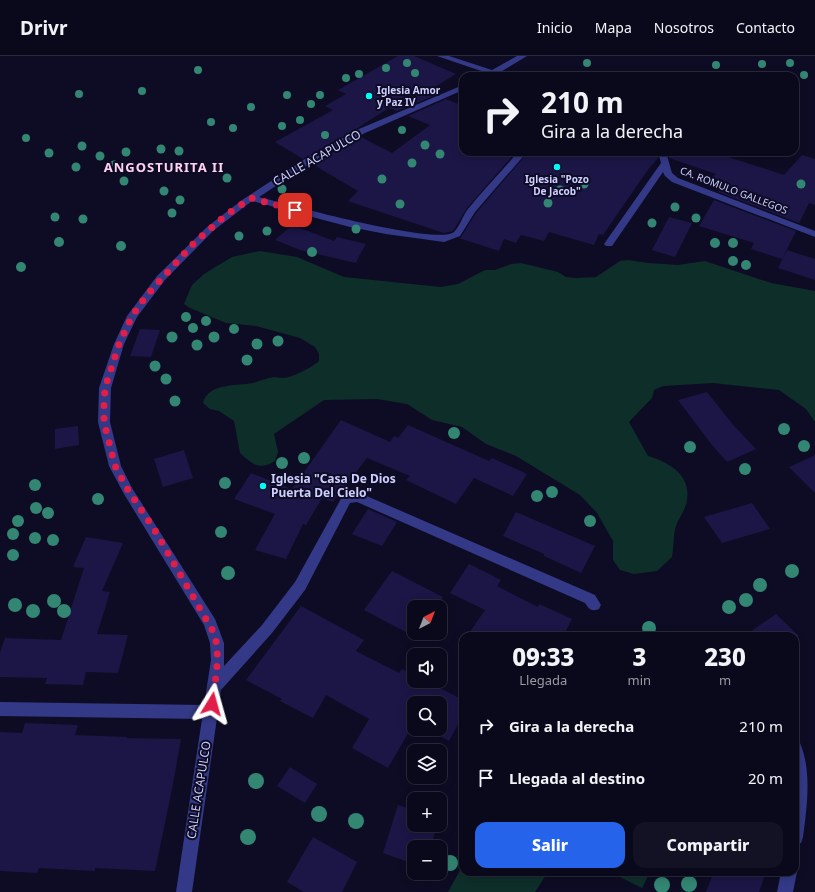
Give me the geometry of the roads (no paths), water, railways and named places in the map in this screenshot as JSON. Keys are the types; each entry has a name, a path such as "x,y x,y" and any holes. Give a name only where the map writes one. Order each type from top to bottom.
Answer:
{"street":[{"path":"441,56 482,72"},
{"path":"495,72 523,56"},
{"name":"CALLE ACAPULCO","path":"184,892 218,660 217,643 214,633 154,529 128,490 115,466 104,422 104,404 105,388 119,344 132,316 146,296 177,260 226,215 311,159 362,131 459,89"},
{"path":"251,198 350,224 386,231 444,239 457,234 470,211 519,156"},
{"name":"CA. ROMULO GALLEGOS","path":"663,156 668,174 675,180 815,234"},
{"path":"609,244 664,164"},
{"path":"214,687 267,629 300,586 346,500 351,497 358,498 590,599 594,605"},
{"path":"0,709 211,712"},
{"path":"785,892 788,876"}],"place":[{"name":"Iglesia Amor y Paz IV","path":"369,96"},
{"name":"Iglesia \"Pozo De Jacob\"","path":"557,167"},
{"name":"Iglesia \"Casa De Dios Puerta Del Cielo\"","path":"263,486"}],"district":[{"name":"ANGOSTURITA II","path":"164,167"}]}
